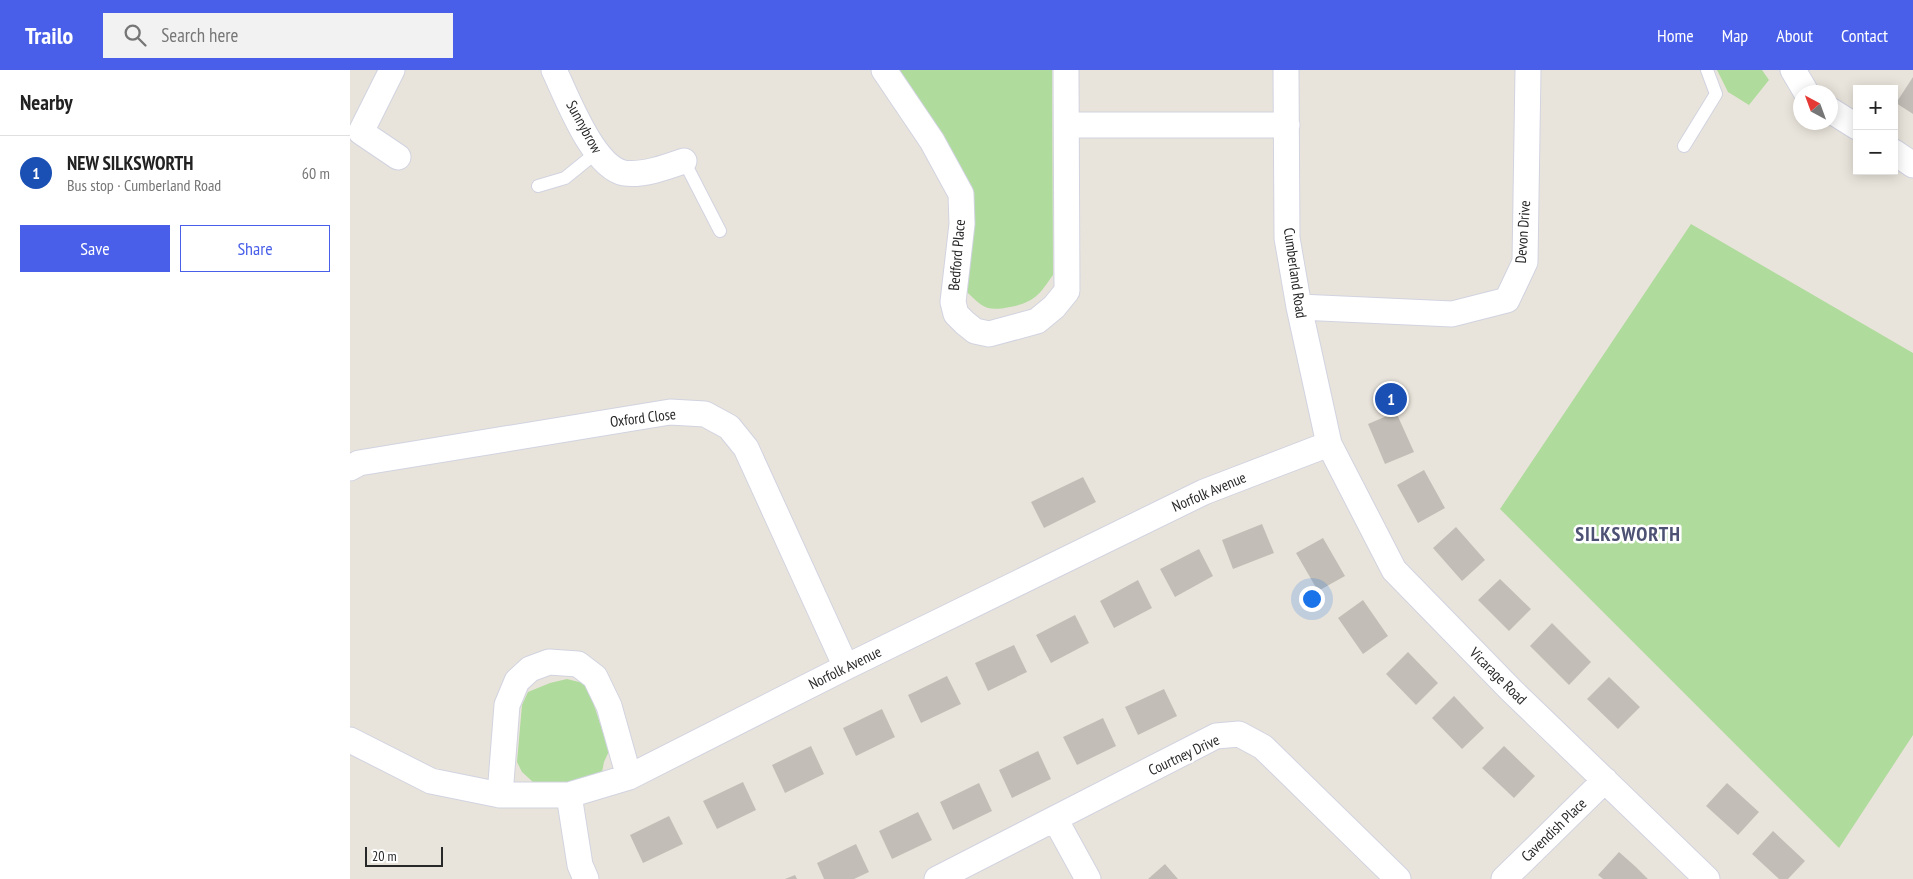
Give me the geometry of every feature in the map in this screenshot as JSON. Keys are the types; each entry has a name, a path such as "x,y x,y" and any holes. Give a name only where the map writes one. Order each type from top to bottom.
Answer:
{"street":[{"path":"392,70 361,132 398,157"},
{"name":"Sunnybrow","path":"554,70 588,140 604,161 623,173 656,171 684,161"},
{"name":"Bedford Place","path":"884,70 932,141 960,194 962,224 953,302 956,314 975,331 989,334 1038,321 1054,307 1067,291 1066,70"},
{"name":"Cumberland Road","path":"1286,70 1287,238 1299,307 1329,444"},
{"name":"Devon Drive","path":"1299,307 1452,314 1507,300 1525,262 1528,70"},
{"path":"1793,70 1802,85"},
{"path":"1838,115 1853,124"},
{"path":"1067,125 1287,125"},
{"path":"1898,155 1913,165"},
{"name":"Oxford Close","path":"350,468 359,463 670,412 706,414 729,427 746,448 846,667"},
{"name":"Norfolk Avenue","path":"350,740 430,781 500,795 569,795 629,777 846,667 1204,492 1329,444"},
{"name":"Vicarage Road","path":"1329,444 1394,570 1511,690 1707,879"},
{"path":"500,795 507,705 517,681 530,669 549,662 578,664 595,677 609,706 629,777"},
{"name":"Courtney Drive","path":"937,879 1216,736 1239,734 1263,747 1398,879"},
{"name":"Cavendish Place","path":"1504,879 1605,780"},
{"path":"569,795 580,865 586,879"},
{"path":"1055,819 1088,879"}],"lane":[{"path":"1684,146 1716,94 1708,70"},
{"path":"538,186 565,178 597,152"},
{"path":"684,161 720,230"}],"green space":[{"path":"897,70 1052,70 1053,275 1040,293 1031,300 1010,307 995,309 980,304 965,290 971,229"},
{"path":"1717,70 1762,70 1769,80 1749,105 1728,92"},
{"path":"1691,224 1913,353 1913,735 1839,848 1500,509"},
{"path":"567,679 583,683 590,693 609,751 602,772 579,782 533,782 522,772 517,762 522,705 528,692 550,683"}],"building":[{"path":"1913,77 1913,114 1898,104 1898,100"},
{"path":"1396,412 1414,452 1385,464 1368,424"},
{"path":"1424,470 1445,508 1418,523 1397,485"},
{"path":"1083,477 1096,502 1044,528 1031,502"},
{"path":"1262,524 1274,553 1233,569 1222,540"},
{"path":"1456,527 1485,560 1462,581 1433,548"},
{"path":"1323,538 1345,576 1318,591 1296,553"},
{"path":"1199,549 1213,576 1175,597 1160,569"},
{"path":"1500,579 1531,609 1509,631 1478,600"},
{"path":"1138,580 1152,608 1114,628 1100,601"},
{"path":"1363,600 1388,636 1363,654 1338,618"},
{"path":"1075,615 1089,643 1051,663 1036,635"},
{"path":"1552,623 1591,662 1569,685 1530,646"},
{"path":"1014,645 1027,672 988,691 975,663"},
{"path":"1408,652 1438,683 1416,705 1386,674"},
{"path":"947,676 961,704 921,723 908,695"},
{"path":"1609,677 1640,707 1618,729 1587,699"},
{"path":"1164,689 1177,716 1138,735 1125,707"},
{"path":"1454,696 1484,728 1462,749 1432,718"},
{"path":"882,709 895,737 856,756 843,728"},
{"path":"1103,718 1116,746 1077,765 1063,737"},
{"path":"811,746 824,774 785,793 772,765"},
{"path":"1504,746 1535,776 1514,798 1482,768"},
{"path":"1038,751 1051,779 1012,798 999,770"},
{"path":"743,782 756,810 717,829 703,801"},
{"path":"979,783 992,811 953,830 940,802"},
{"path":"1727,783 1759,812 1738,835 1706,806"},
{"path":"918,812 932,840 892,859 879,831"},
{"path":"669,816 683,844 643,863 630,835"},
{"path":"1773,831 1805,861 1788,879 1779,879 1752,854"},
{"path":"856,844 869,872 854,879 824,879 817,863"},
{"path":"1619,852 1648,879 1603,879 1598,875"},
{"path":"1165,864 1178,879 1148,879"},
{"path":"795,875 797,879 785,879"}],"place":[{"name":"NEW SILKSWORTH","path":"1391,399"}],"district":[{"name":"SILKSWORTH","path":"1628,534"}]}
